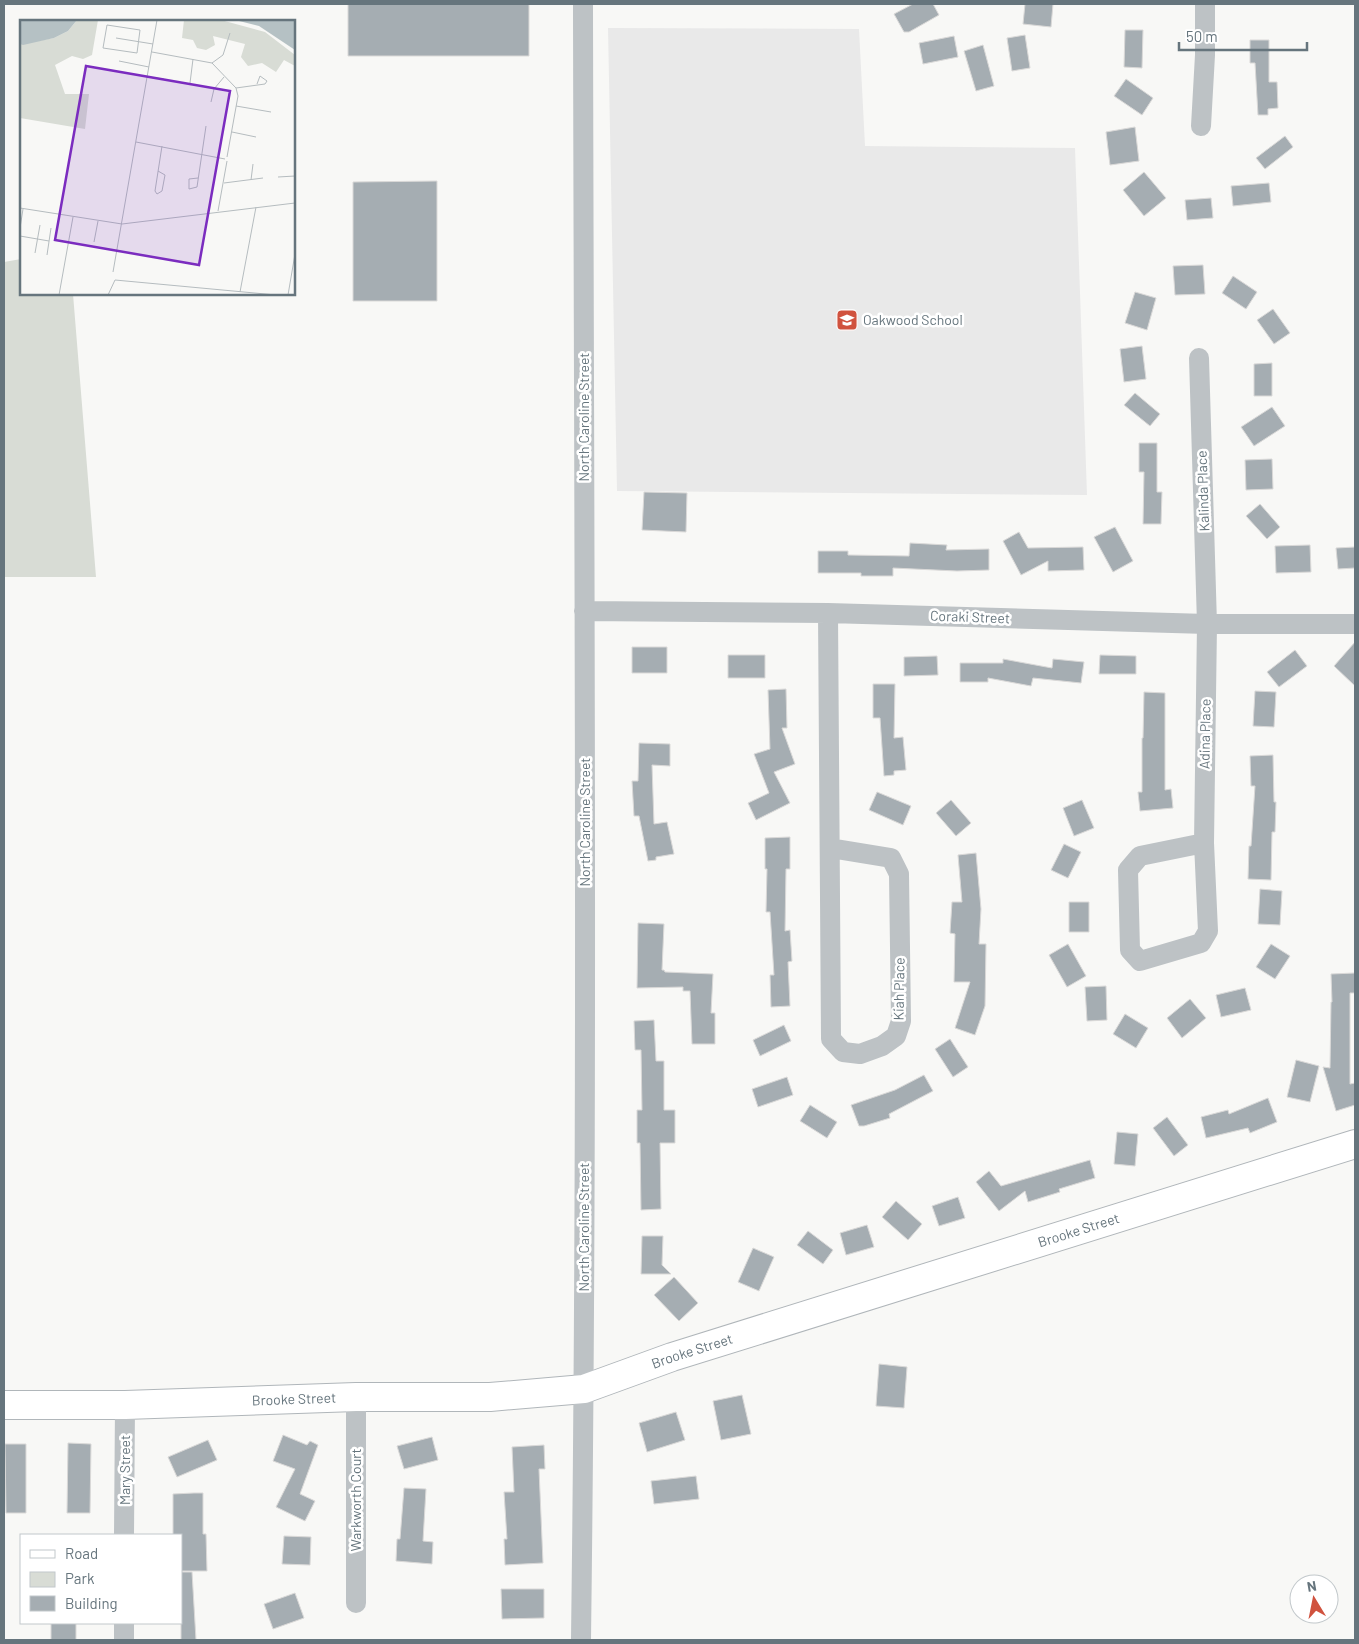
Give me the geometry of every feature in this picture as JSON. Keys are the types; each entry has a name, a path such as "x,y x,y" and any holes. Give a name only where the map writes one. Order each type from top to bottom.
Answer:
{"street":[{"name":"North Caroline Street","path":"582,1640 584,1390 583,4"},
{"path":"1201,126 1205,55 1205,4"},
{"name":"Kalinda Place","path":"1199,358 1207,624"},
{"name":"Coraki Street","path":"584,611 828,613 1207,624 1355,624"},
{"name":"Kiah Place","path":"828,613 830,1039 843,1052 860,1054 882,1046 896,1036 901,1021 899,874 891,858 830,848"},
{"name":"Adina Place","path":"1204,843 1140,856 1128,870 1130,950 1140,961 1201,943 1208,932 1204,843 1207,624"},
{"name":"Brooke Street","path":"4,1405 125,1405 356,1397 490,1397 584,1390 672,1357 1355,1144"},
{"name":"Warkworth Court","path":"356,1397 356,1603"},
{"name":"Mary Street","path":"124,1534 125,1405"},
{"path":"124,1624 124,1640"}],"shaded area":[{"name":"Oakwood School","path":"608,28 859,29 865,146 1075,148 1087,495 617,491"}],"green space":[{"path":"20,259 20,295 73,295 96,577 4,577 4,262"}],"building":[{"path":"348,4 529,4 529,56 348,56"},
{"path":"913,4 933,4 939,15 909,32 904,32 894,14"},
{"path":"1025,4 1053,4 1051,27 1023,24"},
{"path":"1125,30 1143,30 1142,68 1124,67"},
{"path":"1025,35 1030,68 1012,71 1007,38"},
{"path":"954,36 958,57 923,64 919,43"},
{"path":"1250,40 1269,40 1269,82 1277,82 1278,108 1268,109 1268,115 1258,115 1255,63 1250,63"},
{"path":"983,45 994,86 976,91 964,51"},
{"path":"1126,79 1153,98 1142,115 1114,96"},
{"path":"1135,127 1139,161 1110,165 1106,132"},
{"path":"1285,136 1293,147 1265,169 1256,158"},
{"path":"1144,172 1166,198 1144,216 1123,190"},
{"path":"437,181 437,301 353,301 353,182"},
{"path":"1269,183 1271,202 1233,206 1231,186"},
{"path":"1211,198 1213,218 1187,220 1185,200"},
{"path":"1203,265 1205,294 1175,295 1173,266"},
{"path":"1233,276 1257,292 1246,309 1222,293"},
{"path":"1135,292 1156,298 1147,330 1125,323"},
{"path":"1273,309 1290,333 1274,344 1257,320"},
{"path":"1142,346 1146,379 1124,382 1120,349"},
{"path":"1272,363 1272,396 1254,396 1254,364"},
{"path":"1135,393 1160,414 1150,426 1124,405"},
{"path":"1272,407 1285,426 1254,446 1241,427"},
{"path":"1139,443 1157,443 1157,492 1162,492 1161,524 1143,524 1144,472 1139,472"},
{"path":"1272,459 1273,489 1246,490 1245,460"},
{"path":"644,492 687,493 686,532 642,530"},
{"path":"1260,504 1280,527 1267,539 1246,516"},
{"path":"1115,527 1133,561 1113,572 1094,537"},
{"path":"1019,532 1028,548 1083,547 1084,570 1048,571 1048,561 1021,575 1003,541"},
{"path":"910,543 947,545 946,550 989,549 989,570 957,571 893,568 893,576 861,576 861,573 818,573 818,551 848,551 848,555 909,556"},
{"path":"1310,545 1311,572 1276,573 1275,546"},
{"path":"1355,547 1355,568 1338,569 1336,548"},
{"path":"1355,642 1355,686 1334,666"},
{"path":"632,647 667,647 667,673 632,673"},
{"path":"1295,650 1307,666 1279,687 1267,672"},
{"path":"728,655 765,655 765,678 728,678"},
{"path":"1100,655 1136,656 1136,674 1099,674"},
{"path":"937,656 938,675 904,676 904,657"},
{"path":"1003,659 1052,668 1053,659 1084,662 1081,683 1033,678 1031,686 988,678 988,682 960,682 960,663 1003,663"},
{"path":"873,684 895,684 894,738 903,737 906,770 894,771 894,775 884,776 880,718 873,718"},
{"path":"786,689 787,728 782,728 795,764 774,772 790,803 756,820 748,803 769,793 754,754 770,749 768,690"},
{"path":"1255,691 1276,692 1274,727 1253,726"},
{"path":"1144,692 1165,693 1165,790 1171,789 1173,808 1140,811 1138,792 1142,792"},
{"path":"639,743 670,744 670,766 652,765 654,824 667,822 674,854 656,857 656,860 648,861 639,816 634,816 632,781 638,781"},
{"path":"1273,755 1274,802 1276,802 1275,832 1272,832 1271,880 1248,879 1255,786 1251,786 1250,756"},
{"path":"877,792 911,806 903,825 869,810"},
{"path":"951,800 971,823 956,836 936,813"},
{"path":"1082,800 1094,828 1074,836 1063,808"},
{"path":"790,837 790,869 786,869 785,931 790,930 792,961 788,962 790,1006 771,1007 770,975 774,975 770,912 766,912 767,869 765,869 765,838"},
{"path":"1064,844 1081,852 1068,878 1051,870"},
{"path":"976,853 981,909 979,944 986,944 985,1006 975,1035 955,1028 970,982 954,982 955,934 950,933 952,902 962,902 958,855"},
{"path":"1260,889 1282,891 1280,925 1258,924"},
{"path":"1069,902 1089,902 1089,932 1069,932"},
{"path":"638,923 664,924 662,970 665,972 713,974 711,1013 715,1013 715,1044 692,1044 690,991 683,991 683,987 637,988"},
{"path":"1068,944 1086,976 1067,987 1049,955"},
{"path":"1271,944 1290,956 1275,979 1256,967"},
{"path":"1355,973 1355,993 1350,993 1350,1084 1355,1083 1355,1105 1336,1111 1323,1067 1330,1068 1331,974"},
{"path":"1106,986 1107,1020 1087,1021 1085,987"},
{"path":"1245,988 1251,1010 1221,1017 1216,995"},
{"path":"1190,999 1206,1018 1182,1038 1167,1018"},
{"path":"1125,1014 1148,1028 1136,1048 1113,1034"},
{"path":"654,1020 656,1061 664,1061 664,1110 675,1110 675,1143 660,1143 661,1209 641,1210 640,1143 637,1143 637,1110 642,1110 641,1050 635,1050 634,1021"},
{"path":"784,1025 791,1041 760,1056 753,1040"},
{"path":"950,1039 968,1067 953,1077 935,1049"},
{"path":"1296,1060 1319,1066 1310,1102 1287,1097"},
{"path":"924,1075 933,1091 889,1114 890,1118 859,1126 851,1105 895,1090"},
{"path":"787,1077 793,1095 758,1107 752,1089"},
{"path":"1268,1098 1277,1122 1250,1133 1248,1128 1206,1138 1201,1117 1228,1110 1229,1114"},
{"path":"810,1105 837,1122 827,1138 800,1121"},
{"path":"1167,1117 1188,1145 1174,1156 1153,1128"},
{"path":"1117,1132 1138,1134 1135,1166 1114,1164"},
{"path":"1090,1160 1095,1178 1059,1189 1060,1192 1028,1202 1025,1191 999,1211 976,1182 989,1171 1001,1186"},
{"path":"958,1197 965,1218 939,1226 932,1206"},
{"path":"896,1201 922,1224 908,1240 882,1217"},
{"path":"867,1225 874,1247 846,1255 840,1233"},
{"path":"808,1231 833,1250 823,1264 797,1245"},
{"path":"642,1236 663,1236 662,1265 671,1274 641,1274"},
{"path":"753,1248 774,1257 759,1291 738,1282"},
{"path":"674,1277 698,1303 679,1321 654,1295"},
{"path":"879,1364 907,1367 904,1408 876,1406"},
{"path":"742,1395 751,1434 721,1440 713,1401"},
{"path":"676,1412 685,1440 647,1452 639,1423"},
{"path":"283,1435 307,1445 310,1441 318,1445 300,1494 315,1501 305,1521 276,1507 295,1469 273,1461"},
{"path":"432,1437 438,1460 404,1469 397,1446"},
{"path":"208,1440 217,1460 177,1477 168,1457"},
{"path":"68,1443 91,1444 90,1513 67,1513"},
{"path":"5,1444 26,1444 26,1513 6,1513"},
{"path":"544,1445 545,1469 539,1469 543,1563 505,1565 504,1539 507,1539 504,1492 514,1492 512,1447"},
{"path":"696,1476 699,1499 654,1504 651,1481"},
{"path":"404,1488 426,1489 423,1541 433,1542 432,1564 396,1561 397,1539 400,1539"},
{"path":"203,1493 203,1534 206,1534 207,1571 182,1571 182,1534 173,1534 173,1494"},
{"path":"284,1536 311,1537 310,1565 282,1564"},
{"path":"182,1572 192,1572 196,1640 181,1640"},
{"path":"501,1589 544,1589 544,1618 502,1619"},
{"path":"295,1593 304,1618 273,1629 264,1604"},
{"path":"51,1624 76,1624 76,1640 51,1640"}],"place":[{"name":"Oakwood School","path":"847,320"}]}
